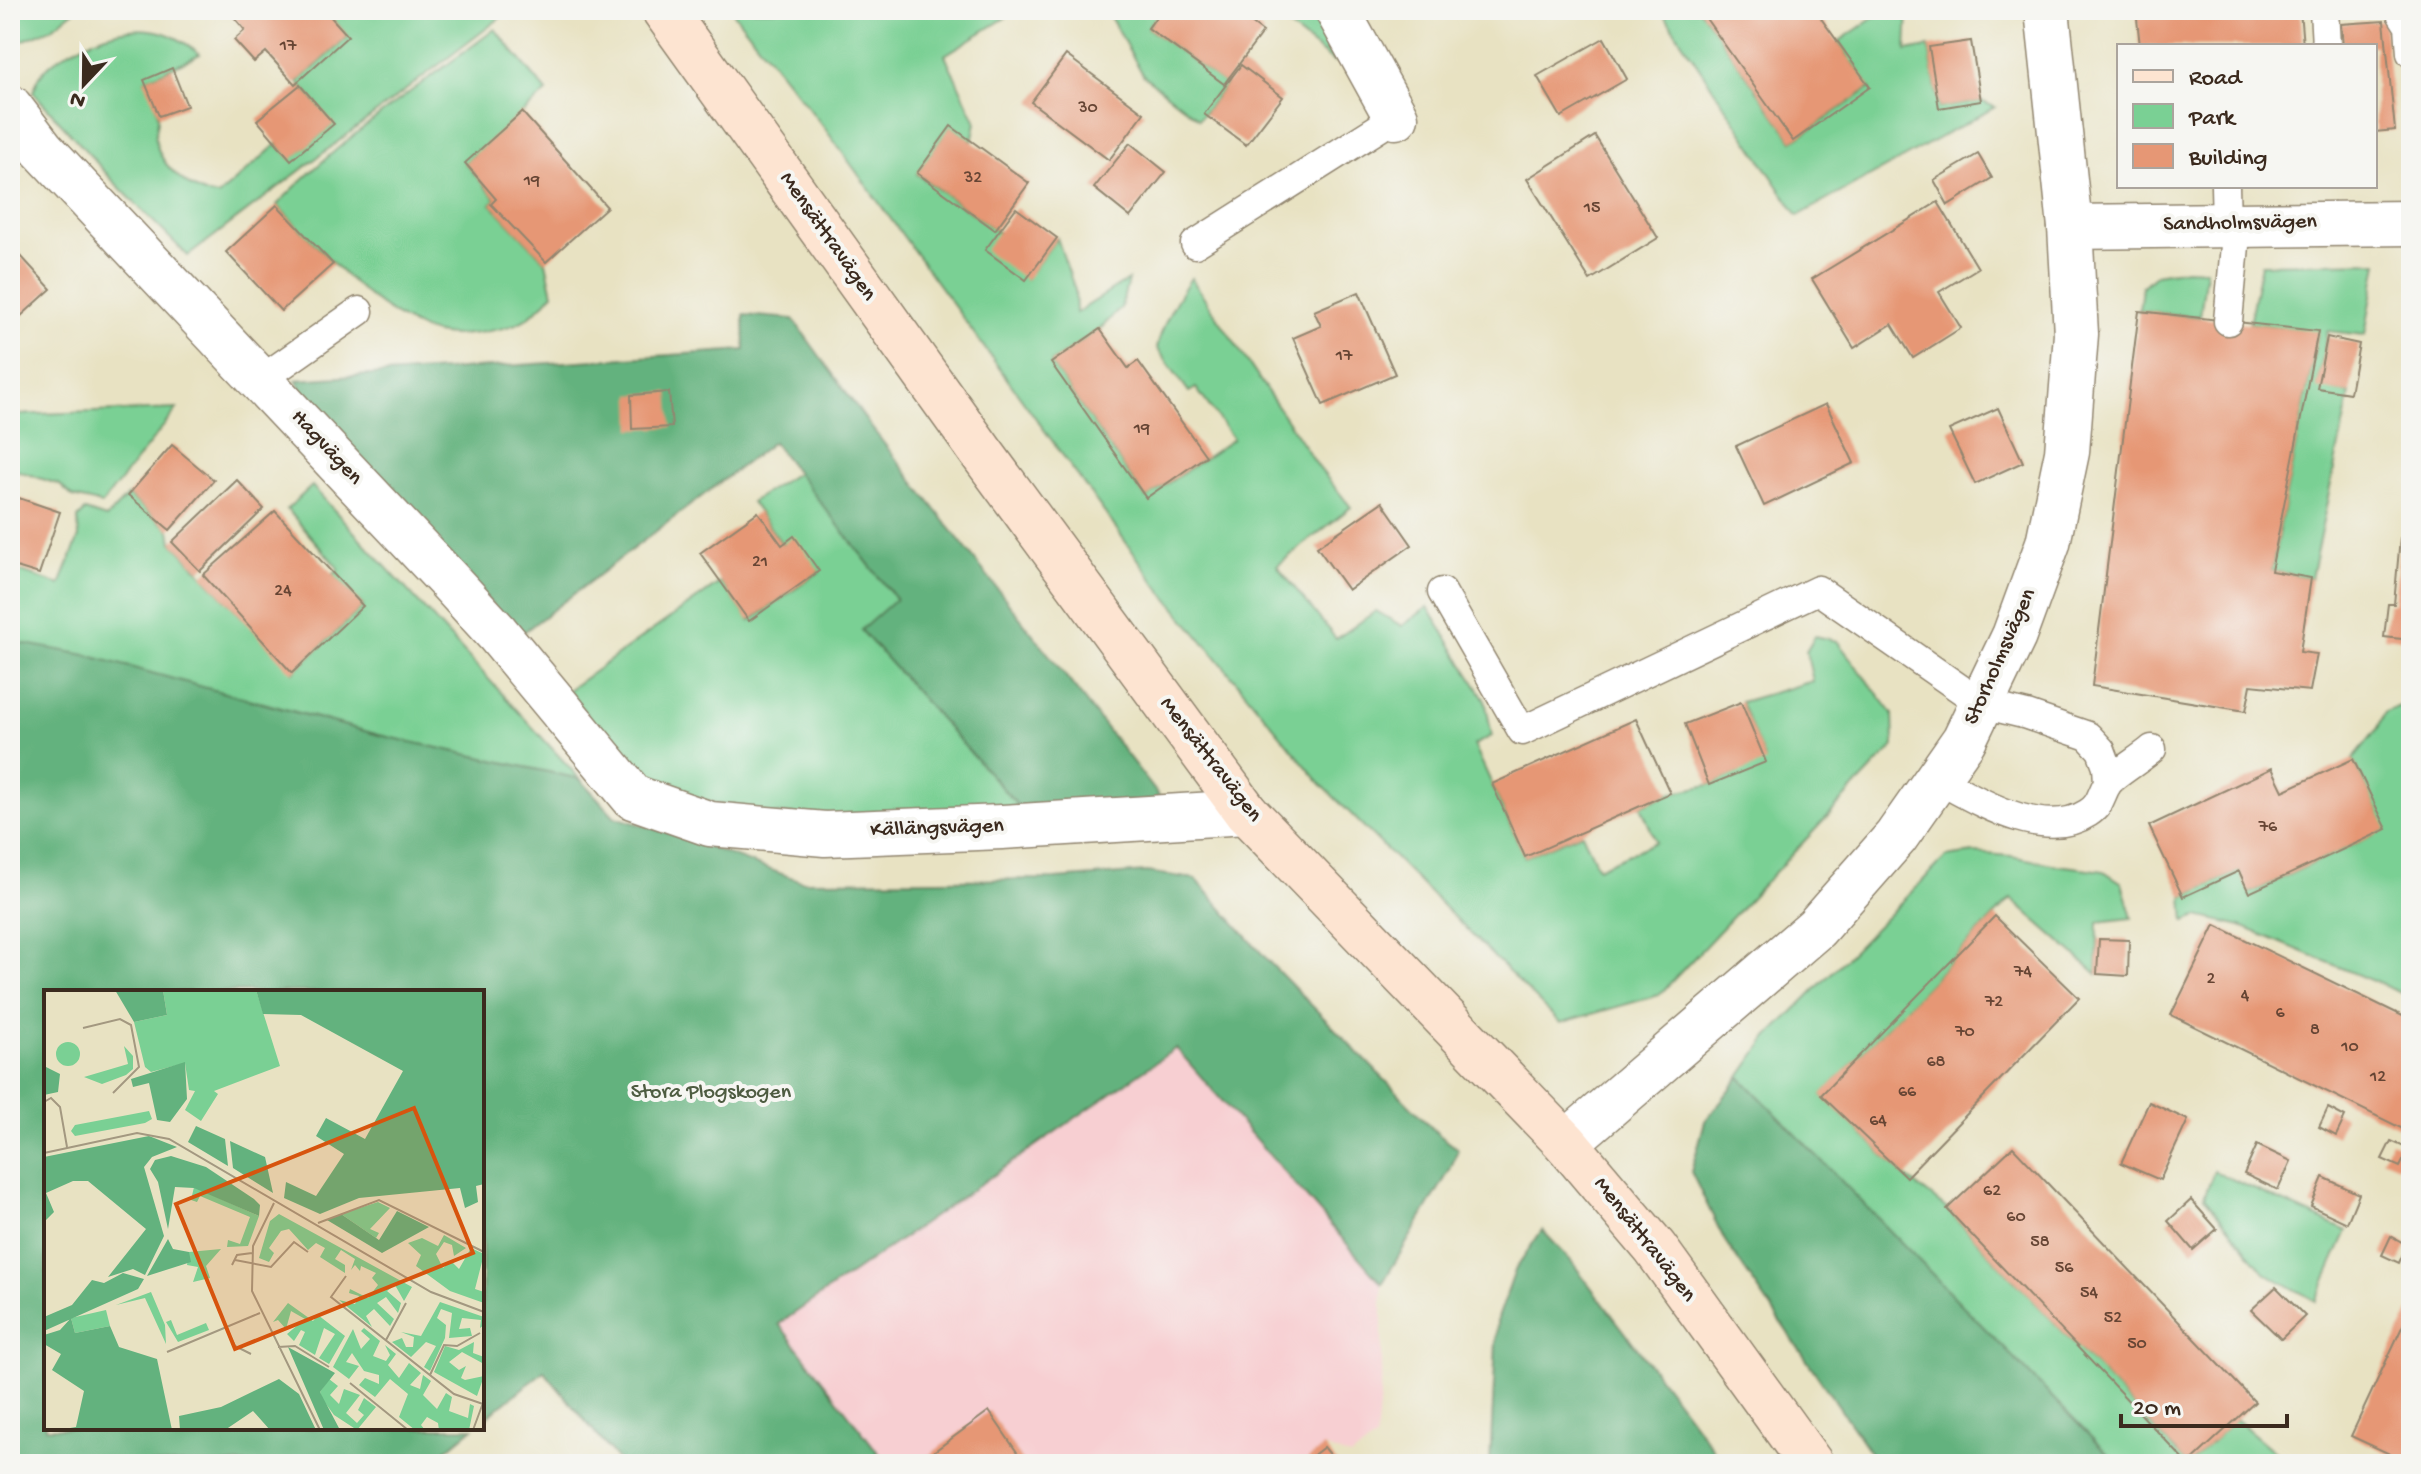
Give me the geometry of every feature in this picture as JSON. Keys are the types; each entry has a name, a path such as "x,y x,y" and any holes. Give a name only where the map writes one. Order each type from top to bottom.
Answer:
{"street":[{"name":"Mensättravägen","path":"664,10 981,452 1246,812 1566,1143 1655,1248 1811,1464"},
{"path":"1337,10 1396,117"},
{"name":"Storholmsvägen","path":"1566,1143 1816,928 1896,837 1964,740 2014,636 2048,543 2067,452 2076,334 2070,227 2047,10"},
{"name":"Hagvägen","path":"10,107 42,149 262,379 497,633 633,797"},
{"name":"Sandholmsvägen","path":"2070,227 2229,212 2411,223"},
{"name":"Källängsvägen","path":"633,797 710,824 825,834 1246,812"}],"lane":[{"path":"2324,10 2326,44"},
{"path":"2399,10 2409,26 2411,53"},
{"path":"1195,244 1396,117"},
{"path":"2228,321 2229,212"},
{"path":"262,379 359,311"},
{"path":"1442,592 1522,731 1818,590 1982,704 2027,715 2088,736 2101,750 2107,766 2108,783 2101,802 2088,813 2073,820 2054,822 2022,819 1982,803 1937,779"},
{"path":"2108,783 2152,749"}],"shaded area":[{"path":"1176,1048 1382,1284 1382,1374 1376,1439 1350,1457 1324,1447 1302,1464 1025,1464 989,1411 917,1464 887,1464 778,1324"}],"green space":[{"path":"10,10 75,10 51,29 10,46"},
{"path":"334,10 508,12 188,256 115,183 33,92 45,69 94,39 137,29 157,31 177,38 200,54 145,80 157,111 156,141 164,160 179,178 198,190 218,196 277,144 291,159 333,124 298,82 348,37 329,15"},
{"path":"731,10 1018,10 945,55 976,122 972,142 951,127 917,174 998,232 1026,279 1057,238 1075,290 1076,313 1128,280 1121,308 1100,329 1051,363 1146,498 1233,439 1196,388 1189,392 1157,348 1171,312 1191,278 1319,468 1351,507 1277,566 1336,639 1376,611 1402,626 1428,607 1485,700 1492,736 1474,745 1525,857 1582,833 1598,868 1656,842 1641,806 1670,793 1709,785 1765,761 1741,702 1813,681 1806,651 1815,636 1837,641 1893,714 1894,746 1659,995 1560,1023 1320,783 1160,589 826,130"},
{"path":"1106,10 1161,10 1148,28 1226,85 1199,119 1144,76"},
{"path":"1312,10 1335,63 1269,11"},
{"path":"1661,10 1700,10 1793,141 1870,88 1838,42 1885,10 1908,10 1906,51 1929,47 1939,108 1981,101 1995,107 1798,216"},
{"path":"495,29 547,92 465,163 496,199 491,204 546,262 553,294 523,321 506,327 478,333 435,333 392,313 371,297 329,260 277,205 355,135"},
{"path":"2378,262 2365,335 2327,331 2318,387 2350,393 2311,578 2271,571 2318,332 2249,323 2261,264"},
{"path":"2186,269 2206,270 2200,317 2139,311 2142,287 2156,274"},
{"path":"744,315 793,319 868,423 1163,801 1019,807 861,630 896,599 773,442 520,635 313,411 296,380 745,350"},
{"path":"177,409 102,504 73,497 60,485 10,468 10,415"},
{"path":"798,472 896,600 862,631 1019,807 829,817 752,813 702,800 651,781 617,755 568,690 721,582 750,621 819,572 783,545 751,502"},
{"path":"312,486 580,779 378,735 253,700 10,641 10,568 60,585 79,537 78,518 85,511 106,518 128,495 170,530 172,542 293,672 363,606 333,575 339,569 287,509"},
{"name":"Stora Plogskogen","path":"10,641 86,655 379,735 580,779 615,817 676,835 801,881 1056,879 1146,872 1196,879 1271,964 1438,1134 1458,1149 1450,1170 1382,1284 1176,1048 779,1324 887,1464 621,1464 544,1371 484,1419 484,990 44,990 44,1430 471,1430 429,1464 10,1464"},
{"path":"2411,703 2411,997 2241,926 2198,916 2185,921 2183,897 2239,871 2250,893 2386,829 2353,759 2378,728 2385,712"},
{"path":"1974,853 2104,871 2122,883 2132,918 2098,922 2097,974 2011,899 1822,1095 1906,1177 1947,1209 2188,1464 2117,1464 1740,1077 1768,1037 1946,857"},
{"path":"1740,1077 2117,1464 1878,1464 1725,1241 1691,1172 1705,1121"},
{"path":"2214,1171 2347,1231 2316,1301 2264,1272 2204,1197"},
{"path":"1542,1230 1571,1261 1712,1447 1721,1464 1490,1464 1497,1321 1516,1268"},
{"path":"2236,1419 2283,1459 2280,1464 2188,1464"}],"building":[{"path":"228,10 334,10 329,15 348,36 295,84 266,52 254,62 234,40 245,30"},
{"path":"1161,10 1234,10 1263,32 1224,84 1148,28"},
{"path":"1700,10 1815,10 1870,87 1793,141"},
{"path":"2136,10 2300,10 2303,44 2140,44"},
{"path":"2384,21 2395,130 2377,132 2377,44 2343,44 2341,24"},
{"path":"1604,38 1627,79 1561,117 1537,76"},
{"path":"1971,41 1981,101 1939,108 1929,47"},
{"path":"1066,55 1144,113 1109,160 1031,102"},
{"path":"1241,65 1283,97 1246,145 1204,114"},
{"path":"172,68 187,106 159,116 144,80"},
{"path":"300,85 334,124 291,160 257,120"},
{"path":"522,112 607,207 546,262 491,204 496,199 465,163"},
{"path":"951,126 1029,183 995,230 917,173"},
{"path":"1595,136 1658,238 1590,280 1527,179"},
{"path":"1130,143 1166,172 1130,217 1094,188"},
{"path":"1978,154 1992,178 1948,205 1934,180"},
{"path":"1938,202 1978,268 1939,292 1961,328 1913,358 1892,324 1854,348 1812,279"},
{"path":"277,205 333,264 281,311 226,252"},
{"path":"1016,208 1057,238 1026,280 985,250"},
{"path":"10,244 51,289 10,326"},
{"path":"1359,292 1395,374 1323,405 1293,338 1321,326 1314,311"},
{"path":"2139,311 2318,331 2271,571 2311,578 2300,652 2317,654 2310,691 2251,685 2246,711 2092,686"},
{"path":"1100,329 1128,368 1138,361 1206,456 1146,498 1051,363"},
{"path":"2327,337 2359,344 2350,393 2317,388"},
{"path":"669,392 672,427 632,429 631,395"},
{"path":"1826,404 1854,463 1764,506 1736,446"},
{"path":"1998,408 2023,462 1975,484 1949,430"},
{"path":"172,445 214,480 170,530 128,495"},
{"path":"237,480 264,509 200,571 172,542"},
{"path":"10,495 60,512 39,574 10,565"},
{"path":"1382,502 1412,545 1348,590 1317,547"},
{"path":"275,511 363,606 292,673 203,575"},
{"path":"758,512 782,545 794,536 819,571 749,621 700,553"},
{"path":"2400,538 2411,539 2411,640 2384,637 2388,604 2394,604"},
{"path":"1741,702 1766,762 1709,785 1685,724"},
{"path":"1636,719 1670,793 1525,857 1492,784"},
{"path":"2353,759 2387,829 2249,893 2239,871 2183,897 2149,826 2272,768 2283,791"},
{"path":"1995,916 2079,998 1906,1177 1821,1095"},
{"path":"2215,925 2411,1020 2411,1133 2171,1015"},
{"path":"2099,939 2129,940 2128,976 2097,974"},
{"path":"2149,1102 2188,1120 2160,1180 2121,1163"},
{"path":"2328,1108 2345,1117 2336,1136 2319,1127"},
{"path":"2391,1141 2409,1149 2400,1167 2382,1159"},
{"path":"2257,1145 2291,1161 2278,1190 2244,1174"},
{"path":"2013,1147 2255,1402 2188,1464 1947,1209"},
{"path":"2323,1177 2359,1194 2347,1223 2311,1206"},
{"path":"2191,1200 2217,1229 2193,1250 2168,1221"},
{"path":"2391,1236 2407,1245 2399,1263 2382,1255"},
{"path":"2276,1287 2305,1316 2281,1339 2251,1310"},
{"path":"2411,1308 2411,1464 2351,1436"},
{"path":"989,1411 1025,1464 917,1464"},
{"path":"1324,1447 1338,1464 1302,1464"}]}
